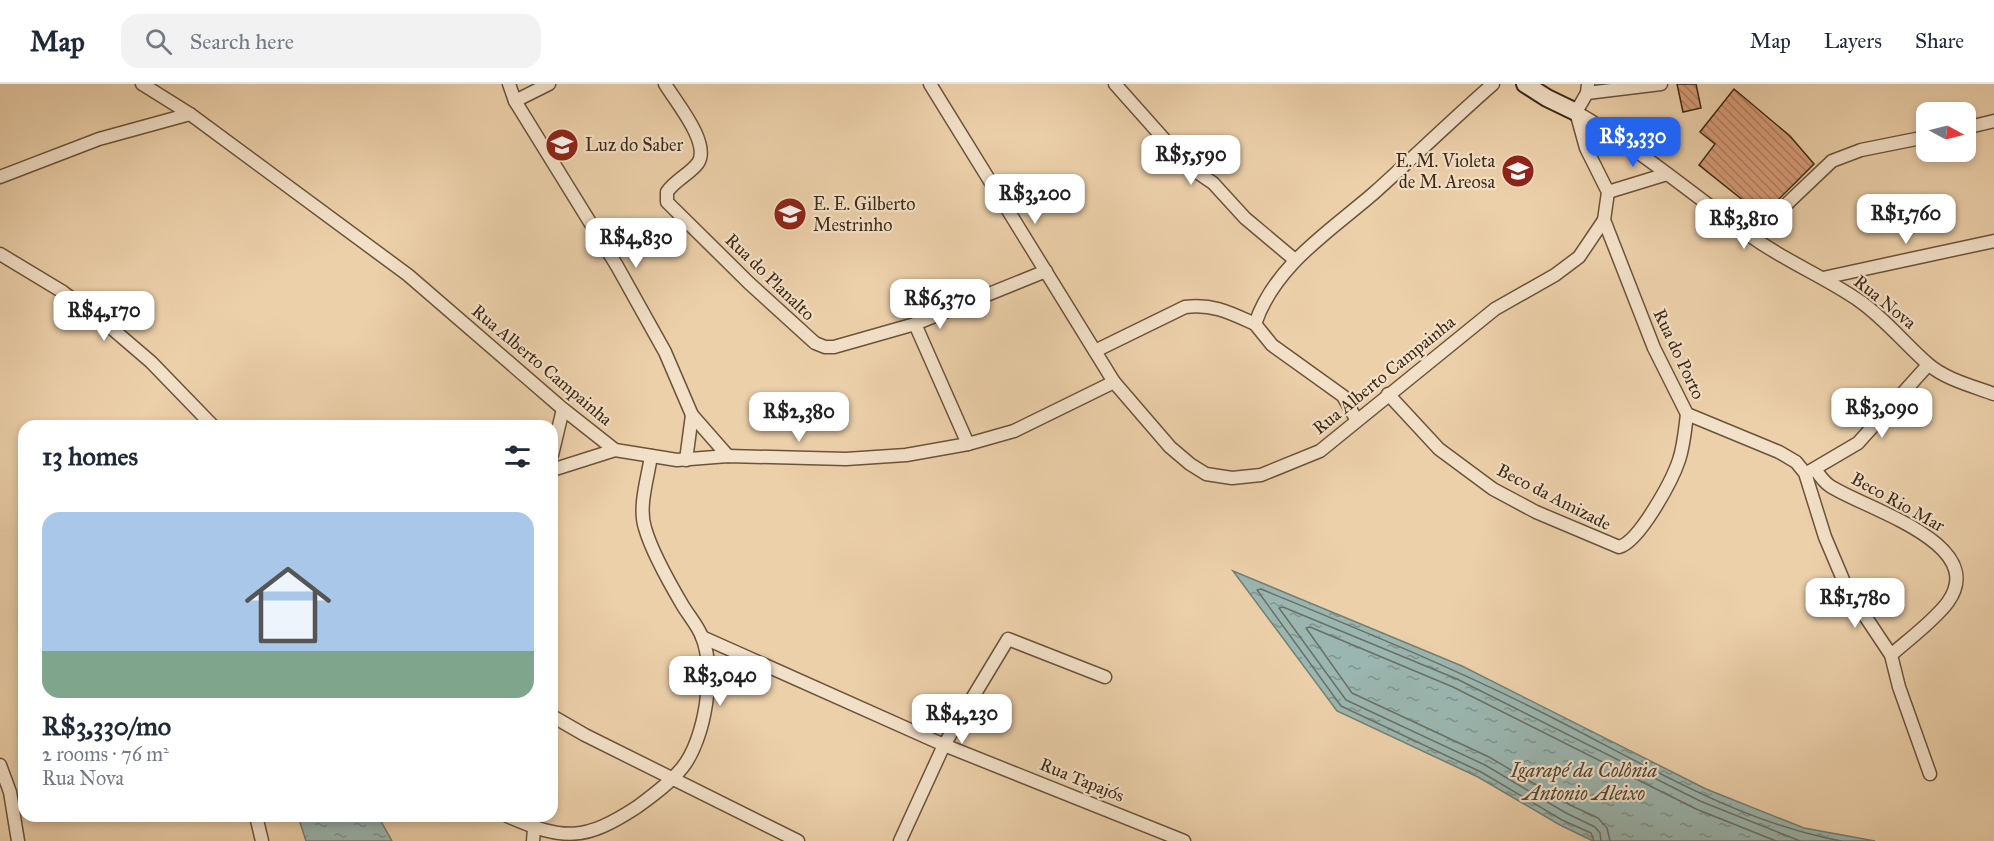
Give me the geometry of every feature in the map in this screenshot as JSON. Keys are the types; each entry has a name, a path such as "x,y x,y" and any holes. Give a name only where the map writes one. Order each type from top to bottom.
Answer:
{"street":[{"name":"Rua Alberto Campainha","path":"142,84 190,114 408,275 562,409 615,450 686,460 728,456 846,459 906,455 968,444 1014,431 1114,382 1170,447 1190,464 1206,474 1232,478 1262,475 1320,451 1356,419 1495,309 1555,275 1579,256 1604,220"},
{"path":"509,84 515,101 617,266 665,352 692,415 728,456"},
{"path":"515,101 549,84"},
{"name":"Rua do Planalto","path":"665,84 695,131 701,148 698,163 667,192 667,202 791,322 808,338 825,347 834,347 915,324"},
{"path":"930,84 1114,382"},
{"path":"1115,84 1188,166 1213,183 1245,218 1296,260"},
{"path":"1255,324 1266,298 1296,260 1493,84"},
{"path":"1525,84 1576,112"},
{"path":"1661,84 1587,89 1576,112 1586,148 1608,192 1667,174"},
{"name":"Rua Nova","path":"1576,112 1622,140 1775,253 1823,278 1862,303 1908,343 1928,365 1958,381 1994,394"},
{"path":"0,177 99,139 190,114"},
{"path":"1976,125 1994,121"},
{"path":"1752,237 1833,161 1861,150 1916,138"},
{"name":"Rua do Porto","path":"1608,192 1604,220 1654,348 1687,414 1779,452 1810,471"},
{"path":"1823,278 1994,241"},
{"path":"0,254 63,292 109,326 151,362 207,420"},
{"path":"968,444 915,324 1046,271"},
{"path":"1095,351 1161,317 1199,305 1219,308 1255,324 1272,345 1342,396 1356,419"},
{"path":"1928,365 1858,443 1810,471 1825,537 1847,589 1891,655 1899,687 1930,774"},
{"name":"Beco da Amizade","path":"1388,394 1439,449 1493,489 1536,512 1619,548 1631,541 1667,488 1679,461 1687,414"},
{"path":"558,427 562,409"},
{"path":"686,460 692,415"},
{"path":"558,468 615,450"},
{"path":"516,822 534,835 570,837 591,834 628,813 682,769 693,750 701,725 709,663 702,637 674,591 644,527 651,456"},
{"name":"Beco Rio Mar","path":"1810,471 1828,485 1924,534 1941,546 1954,566 1956,576 1948,602 1891,655"},
{"name":"Rua Tapajós","path":"702,637 944,745 1184,841"},
{"path":"900,841 944,745 1008,639 1105,677"},
{"path":"558,719 798,841"},
{"path":"0,765 10,792 18,841"},
{"path":"257,822 262,841"}],"water":[{"name":"Igarapé da Colônia Antonio Aleixo","path":"1233,571 1462,666 1706,789 1804,828 1875,841 1593,841 1560,825 1478,777 1337,711"},
{"path":"300,822 381,822 392,841 306,841"}],"building":[{"path":"1677,84 1696,84 1701,108 1683,112"},
{"path":"1734,89 1790,136 1814,164 1772,206 1768,202 1759,213 1699,165 1715,144 1700,132"}],"place":[{"name":"Luz do Saber","path":"562,145"},
{"name":"E. M. Violeta de M. Areosa","path":"1518,171"},
{"name":"E. E. Gilberto Mestrinho","path":"790,214"}]}
